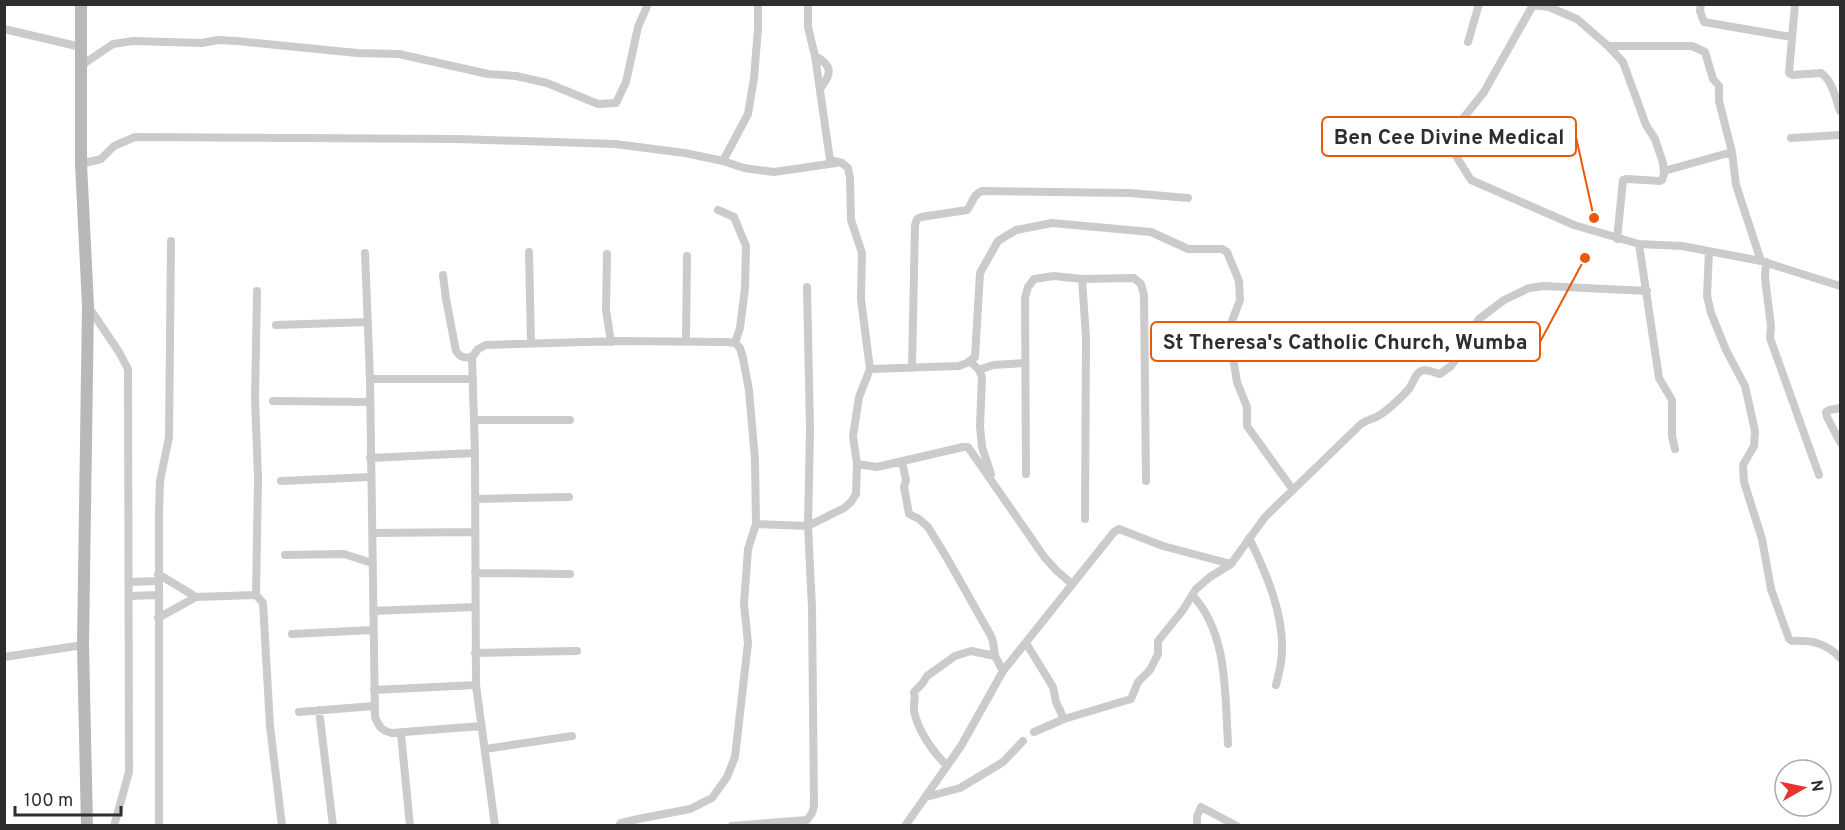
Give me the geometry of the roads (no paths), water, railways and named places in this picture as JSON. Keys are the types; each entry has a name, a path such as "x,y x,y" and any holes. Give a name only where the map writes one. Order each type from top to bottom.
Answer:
{"main road":[{"path":"81,4 81,164 88,306 83,645 87,825"}],"street":[{"path":"82,65 113,44 133,41 202,43 218,40 237,41 348,52 399,54 488,74 516,76 547,83 598,104 616,103 626,82 638,27 648,4"},
{"path":"723,161 748,114 754,78 758,4"},
{"path":"808,4 808,27 815,56 828,66 828,79 820,89 830,160 836,163"},
{"path":"1468,42 1479,4"},
{"path":"1701,4 1704,22 1791,37"},
{"path":"1795,4 1789,73 1792,75 1821,73 1825,75 1840,111"},
{"path":"1617,239 1623,180 1660,181 1663,178 1664,171 1655,139 1646,125 1623,62 1577,19 1549,6 1532,5 1484,92 1446,140 1471,180 1574,225 1617,239 1639,244 1682,246 1764,262 1840,286"},
{"path":"4,29 81,47"},
{"path":"1608,46 1692,46 1705,52 1713,79 1719,86 1719,101 1732,152 1736,185 1764,262 1771,326 1770,338 1819,475"},
{"path":"1791,138 1840,135"},
{"path":"81,164 101,159 114,146 135,137 457,139 615,144 685,153 744,168 774,172 842,163 848,168 852,220 862,253 861,299 870,369 859,397 853,436 857,464 856,494 851,502 808,526 756,524"},
{"path":"1664,171 1732,152"},
{"path":"912,368 917,219 968,210 974,196 982,191 1131,193 1188,198"},
{"path":"718,210 734,218 746,246 745,288 740,328 735,343"},
{"path":"870,369 959,366 975,357 980,273 998,241 1016,230 1052,223 1151,232 1188,249 1222,249 1227,252 1239,281 1240,300 1232,321 1232,351 1237,382 1248,407 1247,426 1293,490"},
{"path":"159,825 160,480 169,437 171,241"},
{"path":"1639,244 1659,378 1672,400 1672,436 1675,449"},
{"path":"1709,251 1707,296 1711,313 1726,350 1745,386 1755,431 1754,446 1743,465 1744,482 1762,539 1771,589 1790,639 1816,642 1836,653 1840,658"},
{"path":"530,252 531,343"},
{"path":"365,253 370,378 375,717 378,726 384,731 401,734 481,726"},
{"path":"606,254 606,310 611,342"},
{"path":"686,341 687,256"},
{"path":"443,275 456,351 459,356 472,357"},
{"path":"1026,474 1025,298 1028,287 1034,279 1054,276 1082,279 1134,278 1141,284 1144,295 1146,481"},
{"path":"1082,279 1086,337 1085,519"},
{"path":"1034,732 1064,719 1131,699 1138,682 1150,670 1158,654 1158,641 1192,595 1209,577 1231,564 1265,517 1361,424 1375,418 1400,399 1412,386 1418,373 1422,370 1429,370 1440,374 1446,370 1472,336 1474,326 1479,319 1504,300 1529,288 1544,286 1647,291"},
{"path":"732,825 807,820 814,806 812,608 808,526 810,429 807,287"},
{"path":"257,291 256,595 263,603 270,726 282,825"},
{"path":"88,306 128,369 129,772 114,825"},
{"path":"276,325 368,322"},
{"path":"495,825 476,685 475,453 472,357 478,349 486,345 686,341 735,343 740,348 743,358 749,390 755,460 756,524 745,567 744,604 748,643 735,757 728,777 712,798 690,809 619,825"},
{"path":"970,361 980,370 983,386 980,426 982,447 998,490"},
{"path":"980,370 993,365 1025,363"},
{"path":"370,378 472,379"},
{"path":"273,401 370,402"},
{"path":"1840,408 1826,412 1840,442"},
{"path":"474,420 570,420"},
{"path":"857,464 877,467 968,447 1023,523 1045,558 1072,584"},
{"path":"370,458 475,453"},
{"path":"902,462 909,514 928,527 947,558 991,636 995,656 1003,671"},
{"path":"281,481 371,477"},
{"path":"475,499 569,497"},
{"path":"905,825 961,746 1003,671 1114,532 1119,528 1163,546 1231,564"},
{"path":"373,533 475,532"},
{"path":"1249,538 1271,591 1279,618 1282,661 1276,685"},
{"path":"285,555 344,554 372,563"},
{"path":"475,573 570,574"},
{"path":"129,582 158,578 196,597"},
{"path":"129,596 158,595"},
{"path":"158,618 196,597 256,595"},
{"path":"1192,595 1203,606 1210,618 1221,654 1227,744"},
{"path":"373,611 475,607"},
{"path":"292,634 373,630"},
{"path":"1026,643 1053,687 1056,702 1064,719"},
{"path":"4,657 83,645"},
{"path":"475,653 577,651"},
{"path":"947,765 934,752 916,720 914,692 927,676 955,656 971,651 995,656"},
{"path":"374,690 476,685"},
{"path":"300,712 374,706"},
{"path":"319,710 333,825"},
{"path":"401,734 410,825"},
{"path":"484,749 573,736"},
{"path":"926,797 960,788 1003,762 1023,741"},
{"path":"1197,825 1198,810 1202,807 1237,825"}],"place":[{"name":"Ben Cee Divine Medical","path":"1594,218"},
{"name":"St Theresa's Catholic Church, Wumba","path":"1585,258"}]}
